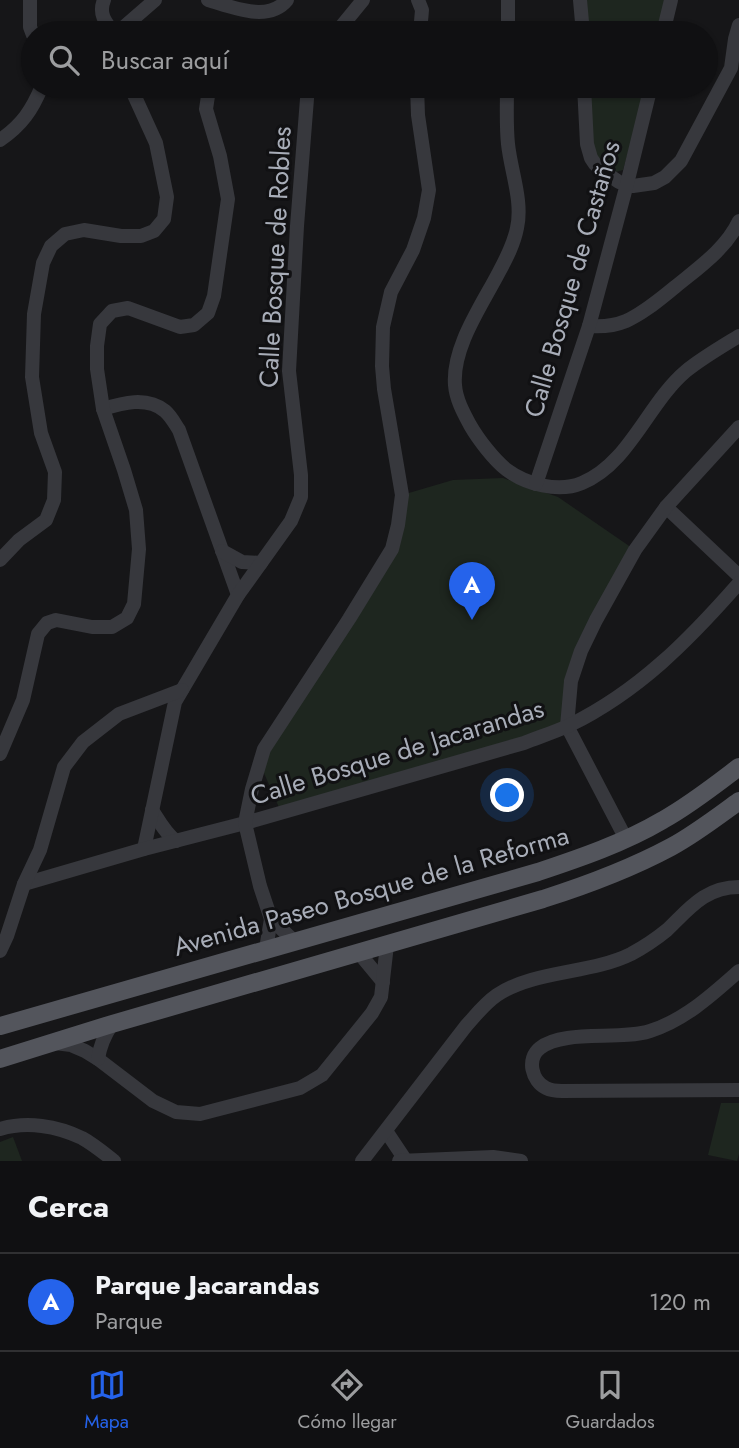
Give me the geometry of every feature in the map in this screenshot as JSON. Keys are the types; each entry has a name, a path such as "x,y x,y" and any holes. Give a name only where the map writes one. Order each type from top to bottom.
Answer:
{"main road":[{"name":"Avenida Paseo Bosque de la Reforma","path":"3,1021 108,995 576,859 662,821 701,797 739,767"},
{"name":"Avenida Paseo Bosque de la Reforma","path":"0,1059 112,1024 543,900 615,874 672,846 739,801"},
{"path":"538,872 533,879 533,887 543,900"},
{"path":"505,881 515,892 513,908"},
{"path":"139,985 134,993 136,1002 153,1014"},
{"path":"108,995 115,1010 112,1024"}],"street":[{"path":"30,0 30,21"},
{"path":"104,0 104,21"},
{"path":"130,21 155,0"},
{"path":"208,0 247,12 265,11 283,5 287,0"},
{"path":"346,21 363,0"},
{"path":"508,0 508,21"},
{"path":"580,0 582,21"},
{"path":"666,21 671,0"},
{"path":"420,21 421,3"},
{"path":"718,97 735,67 735,39 739,25"},
{"path":"0,140 25,118 37,98"},
{"path":"0,560 19,540 46,520 54,500 55,472 41,433 32,377 34,314 43,263 51,246 65,234 84,230 141,236 154,231 164,219 167,197 156,143 135,98"},
{"path":"0,754 23,700 38,634 47,622 56,620 112,627 127,618 134,604 139,549 136,510 103,410 96,369 96,346 100,324 112,312 128,308 180,327 194,325 208,313 214,296 228,199 220,156 206,109 208,98"},
{"name":"Calle Bosque de Robles","path":"144,849 175,702 238,595 291,521 301,497 289,370 307,98"},
{"path":"294,941 271,919 245,823 264,749 391,549 398,524 402,495 384,389 383,327 391,292 413,250 424,218 429,190 417,98"},
{"path":"507,98 508,145 518,205 517,228 507,257 465,336 457,365 455,386 461,409 473,430 501,465 516,477 536,484 559,487 580,484 599,474 617,458 685,371 739,336"},
{"path":"585,98 587,144 591,158 612,178 640,186 660,181 677,166 717,98"},
{"name":"Calle Bosque de Castaños","path":"536,484 589,326 648,98"},
{"path":"589,326 621,323 658,301 723,246 739,221"},
{"path":"103,410 137,402 155,404 166,412 179,430 238,595"},
{"path":"626,839 567,726 571,681 581,651 596,620 635,550 666,507 739,427"},
{"path":"666,507 739,576"},
{"path":"222,551 242,562 261,563"},
{"name":"Calle Bosque de Jacarandas","path":"24,884 524,743 567,726 593,713 656,668 699,629 739,583"},
{"path":"0,951 24,884 40,850 64,767 83,742 119,714 182,690"},
{"path":"151,702 162,707 172,717"},
{"path":"152,810 164,829 176,841"},
{"path":"40,850 55,875"},
{"path":"362,1161 482,1006 499,994 523,983 628,956 665,932 695,902 709,893 739,887"},
{"path":"266,949 271,919"},
{"path":"55,1043 71,1045 85,1051 153,1101 176,1112 200,1114 300,1088 322,1075 372,1013 381,997 387,945"},
{"path":"359,953 383,982"},
{"path":"739,971 681,1018 650,1031 627,1036 570,1038 550,1042 537,1049 531,1063 534,1078 547,1088 562,1091 739,1090"},
{"path":"98,1059 104,1034 112,1024"},
{"path":"0,1129 42,1125 64,1131 84,1139 114,1161"},
{"path":"386,1132 406,1161"},
{"path":"399,1161 494,1157 521,1161"}],"shaded area":[{"path":"583,0 667,0 662,21 585,21"},
{"path":"588,98 644,98 623,170 616,172 594,157"},
{"path":"503,478 558,497 635,550 580,655 567,726 281,812 260,764 392,549 402,495 453,480"},
{"path":"721,1103 739,1103 737,1161 708,1155"},
{"path":"13,1137 22,1161 0,1161 0,1142"}],"place":[{"name":"Parque Jacarandas","path":"472,620"}]}
